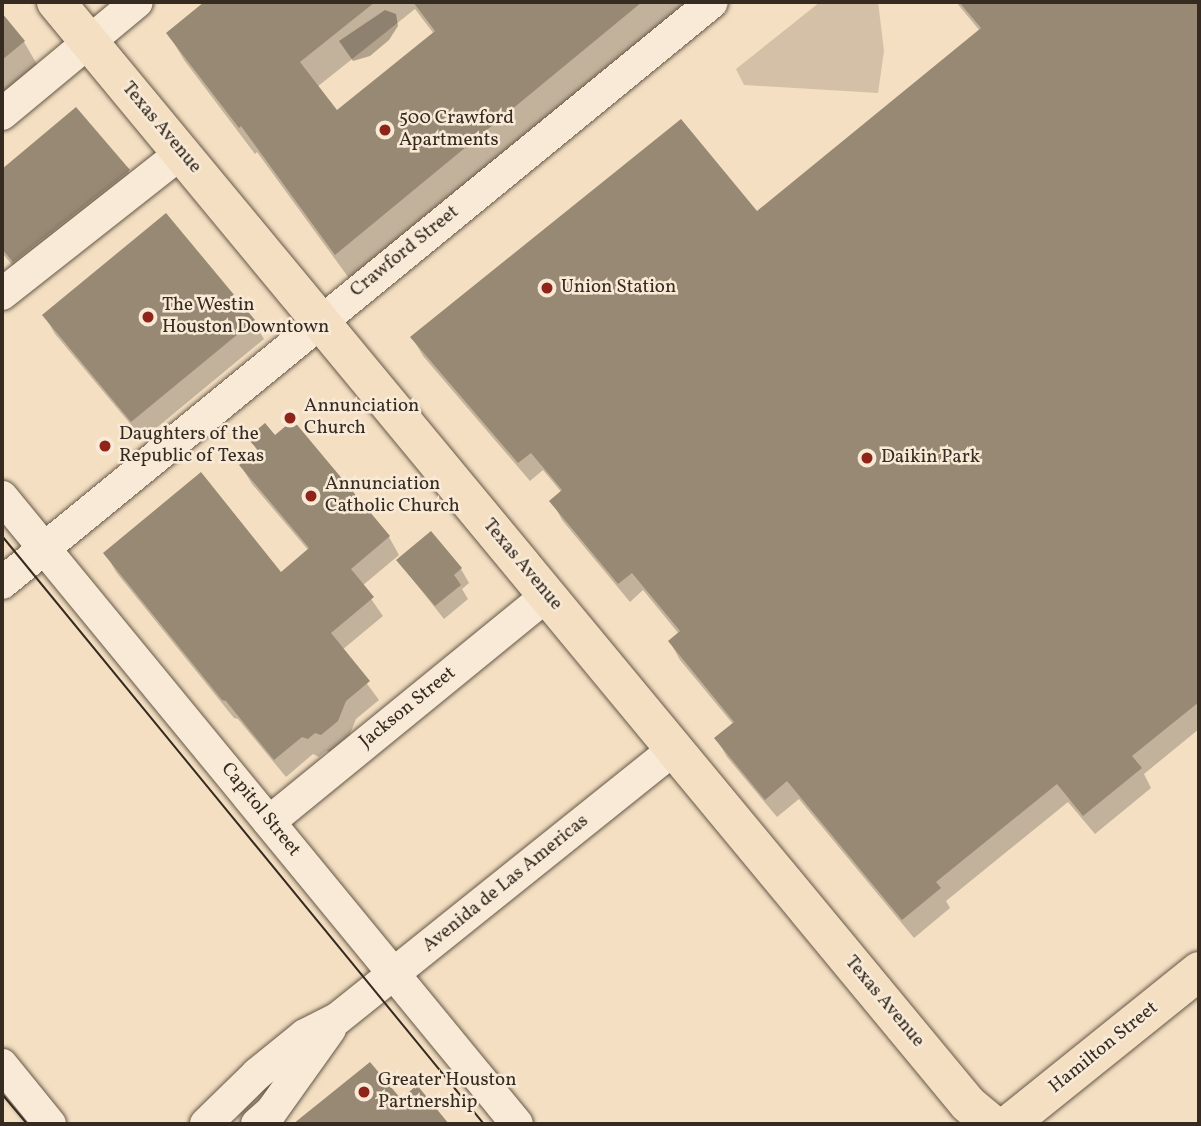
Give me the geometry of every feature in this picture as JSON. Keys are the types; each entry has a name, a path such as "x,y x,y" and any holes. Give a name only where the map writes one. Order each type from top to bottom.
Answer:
{"main road":[{"name":"Texas Avenue","path":"56,2 968,1104 992,1124"},
{"name":"Hamilton Street","path":"1009,1124 1199,971"}],"street":[{"path":"2,114 136,2"},
{"name":"Crawford Street","path":"2,583 712,2"},
{"path":"2,294 181,153"},
{"name":"Capitol Street","path":"2,497 517,1124"},
{"name":"Jackson Street","path":"269,822 547,596"},
{"name":"Avenida de Las Americas","path":"205,1124 305,1035 337,1019 674,749"},
{"name":"Avenida de Las Americas","path":"257,1124 271,1112 337,1019"},
{"path":"2,1065 50,1124"}],"shaded area":[{"path":"820,2 878,2 884,51 878,93 744,85 736,69"},
{"path":"385,10 396,14 398,26 389,40 370,56 353,61 339,41"}],"building":[{"name":"500 Crawford Apartments","path":"204,2 375,2 300,62 337,110 435,31 413,2 642,2 335,255 241,126 239,128 166,33"},
{"name":"Daikin Park","path":"959,2 1199,2 1199,702 1132,756 1142,768 1083,816 1057,784 936,882 941,888 902,920 787,781 765,800 714,738 734,722 668,641 680,631 632,573 618,584 549,501 562,490 531,453 518,463 410,337 681,119 757,211 981,28"},
{"path":"2,13 25,41 2,60"},
{"path":"76,107 130,170 13,262 2,249 2,169"},
{"name":"The Westin Houston Downtown","path":"166,213 255,320 131,422 42,315"},
{"path":"293,420 390,536 351,569 374,597 331,633 370,681 346,701 338,721 321,735 315,733 308,739 302,737 274,760 103,553 201,472 281,572 309,548 239,465 258,450 247,438 265,423 275,435"},
{"path":"431,531 462,568 454,575 461,585 435,606 396,560"},
{"name":"Greater Houston Partnership","path":"370,1062 401,1099 417,1085 449,1124 293,1124"}],"tram line":[{"path":"2,536 484,1124"},
{"path":"2,1094 27,1124"}],"place":[{"name":"500 Crawford Apartments","path":"385,130"},
{"name":"Union Station","path":"547,288"},
{"name":"The Westin Houston Downtown","path":"148,317"},
{"name":"Annunciation Church","path":"290,418"},
{"name":"Daughters of the Republic of Texas","path":"105,446"},
{"name":"Daikin Park","path":"867,458"},
{"name":"Annunciation Catholic Church","path":"311,496"},
{"name":"Greater Houston Partnership","path":"364,1092"}]}
